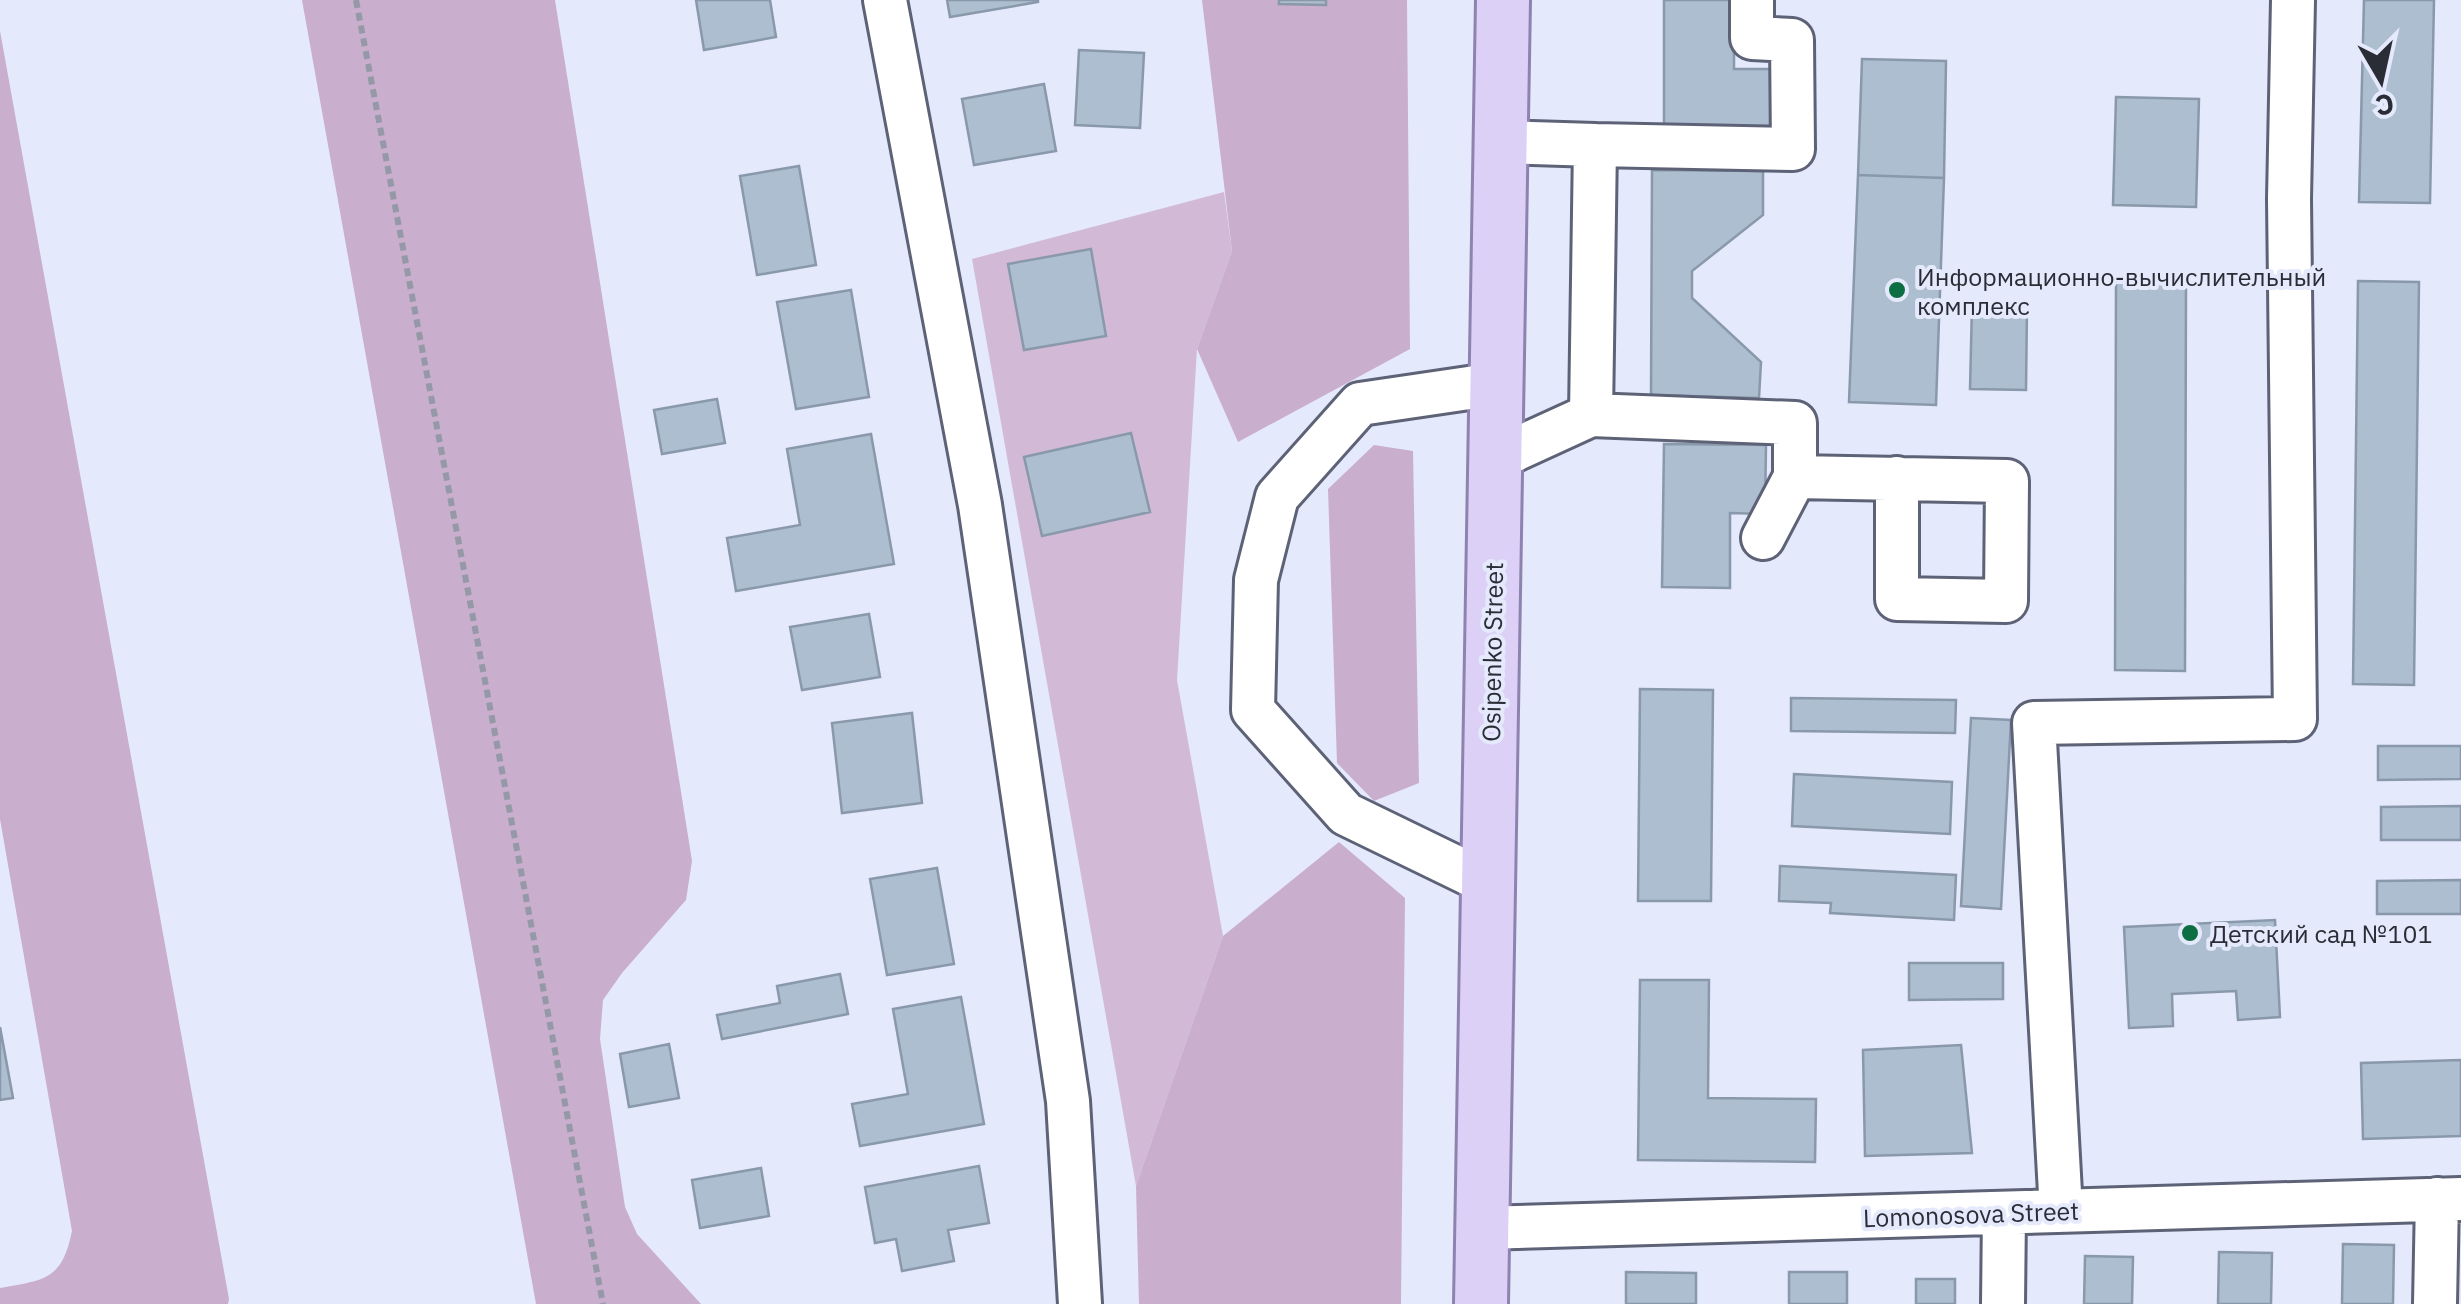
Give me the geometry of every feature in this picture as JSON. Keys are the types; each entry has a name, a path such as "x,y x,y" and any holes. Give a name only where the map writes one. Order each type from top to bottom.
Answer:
{"main road":[{"name":"Osipenko Street","path":"1480,1304 1502,0"}],"street":[{"path":"885,0 986,543 1068,1101 1080,1304"},
{"path":"1500,142 1793,149 1792,40 1752,38 1752,0"},
{"path":"2061,1211 2034,723 2295,719 2288,199 2294,0"},
{"path":"1591,416 1595,144"},
{"path":"1488,883 1346,814 1253,710 1256,580 1277,497 1360,404 1496,384"},
{"path":"1495,459 1591,416 1795,423 1795,477 1763,538"},
{"path":"1795,477 1897,478"},
{"path":"2435,1304 2449,1199"},
{"name":"Lomonosova Street","path":"1482,1228 2449,1199"},
{"path":"2003,1304 2004,1213"}],"path":[{"path":"356,0 603,1304"}],"shaded area":[{"path":"302,0 555,0 692,861 686,900 603,1000 600,1039 625,1207 637,1234 701,1304 536,1304"},
{"path":"1202,0 1407,0 1410,349 1238,442 1197,349 1232,251"},
{"path":"0,31 228,1304 0,1304 0,1288 29,1283 57,1268 72,1231 0,819"},
{"path":"1224,192 1232,251 1197,349 1177,680 1223,936 1136,1186 972,259"},
{"path":"1374,445 1413,451 1419,783 1374,801 1337,763 1328,489"},
{"path":"1339,842 1405,898 1401,1304 1139,1304 1136,1186 1223,936"}],"building":[{"path":"696,0 770,0 776,37 704,50"},
{"path":"947,0 1038,0 1038,2 950,17"},
{"path":"1279,0 1326,0 1326,5 1279,4"},
{"path":"1664,0 1734,0 1734,69 1773,69 1774,135 1664,136"},
{"path":"2364,0 2434,0 2430,203 2359,202"},
{"path":"1079,50 1144,53 1140,128 1075,125"},
{"path":"1862,59 1946,61 1944,178 1858,175"},
{"path":"1044,84 1056,151 974,165 962,99"},
{"path":"2116,97 2199,99 2196,207 2113,205"},
{"path":"799,166 816,265 757,275 740,176"},
{"path":"1652,170 1763,171 1763,215 1692,271 1692,298 1761,362 1759,398 1651,395"},
{"name":"Информационно-вычислительный комплекс","path":"1858,175 1944,178 1936,405 1849,402"},
{"path":"1091,249 1106,336 1024,350 1008,264"},
{"path":"2116,280 2186,280 2185,671 2115,670"},
{"path":"2358,281 2419,282 2414,685 2353,684"},
{"path":"851,290 869,397 796,409 777,302"},
{"path":"1972,305 2027,307 2026,390 1970,389"},
{"path":"717,399 725,443 662,454 654,410"},
{"path":"1131,433 1150,512 1042,536 1024,457"},
{"path":"871,434 894,564 736,591 727,538 800,525 787,449"},
{"path":"1664,444 1766,445 1765,514 1730,513 1730,588 1662,587"},
{"path":"869,614 880,677 802,690 790,627"},
{"path":"1640,689 1713,690 1711,901 1638,901"},
{"path":"1791,698 1956,700 1955,733 1791,731"},
{"path":"912,713 922,803 842,813 832,723"},
{"path":"1971,718 2011,720 2001,909 1961,906"},
{"path":"2378,746 2461,746 2461,779 2378,780"},
{"path":"1794,774 1952,782 1950,834 1792,826"},
{"path":"2461,806 2461,840 2381,840 2381,807"},
{"path":"1780,866 1956,875 1954,920 1830,913 1831,903 1779,901"},
{"path":"937,868 954,964 887,975 870,879"},
{"path":"2461,880 2461,914 2377,914 2377,881"},
{"path":"2275,920 2280,1017 2238,1020 2236,991 2172,994 2173,1026 2129,1028 2124,927"},
{"path":"1909,963 2003,963 2003,999 1909,1000"},
{"path":"840,974 848,1014 722,1039 717,1015 780,1003 777,986"},
{"path":"1640,980 1709,980 1708,1098 1816,1099 1815,1162 1638,1160"},
{"path":"961,997 984,1124 860,1146 852,1104 908,1094 893,1009"},
{"path":"0,1027 13,1098 0,1100"},
{"path":"669,1044 679,1098 629,1107 620,1054"},
{"path":"1961,1045 1972,1153 1865,1156 1863,1050"},
{"path":"2461,1060 2461,1136 2363,1139 2361,1063"},
{"path":"979,1166 989,1223 948,1230 954,1261 902,1271 896,1239 875,1243 865,1187"},
{"path":"761,1168 769,1216 700,1228 692,1180"},
{"path":"2343,1244 2394,1245 2393,1304 2342,1304"},
{"path":"2219,1252 2272,1253 2271,1304 2218,1304"},
{"path":"2085,1256 2133,1257 2132,1304 2084,1304"},
{"path":"1626,1272 1696,1273 1696,1304 1626,1304"},
{"path":"1789,1272 1847,1272 1847,1304 1789,1304"},
{"path":"1916,1279 1955,1279 1955,1304 1916,1304"}],"place":[{"name":"Информационно-вычислительный комплекс","path":"1897,290"},
{"name":"Детский сад №101","path":"2190,933"}]}
